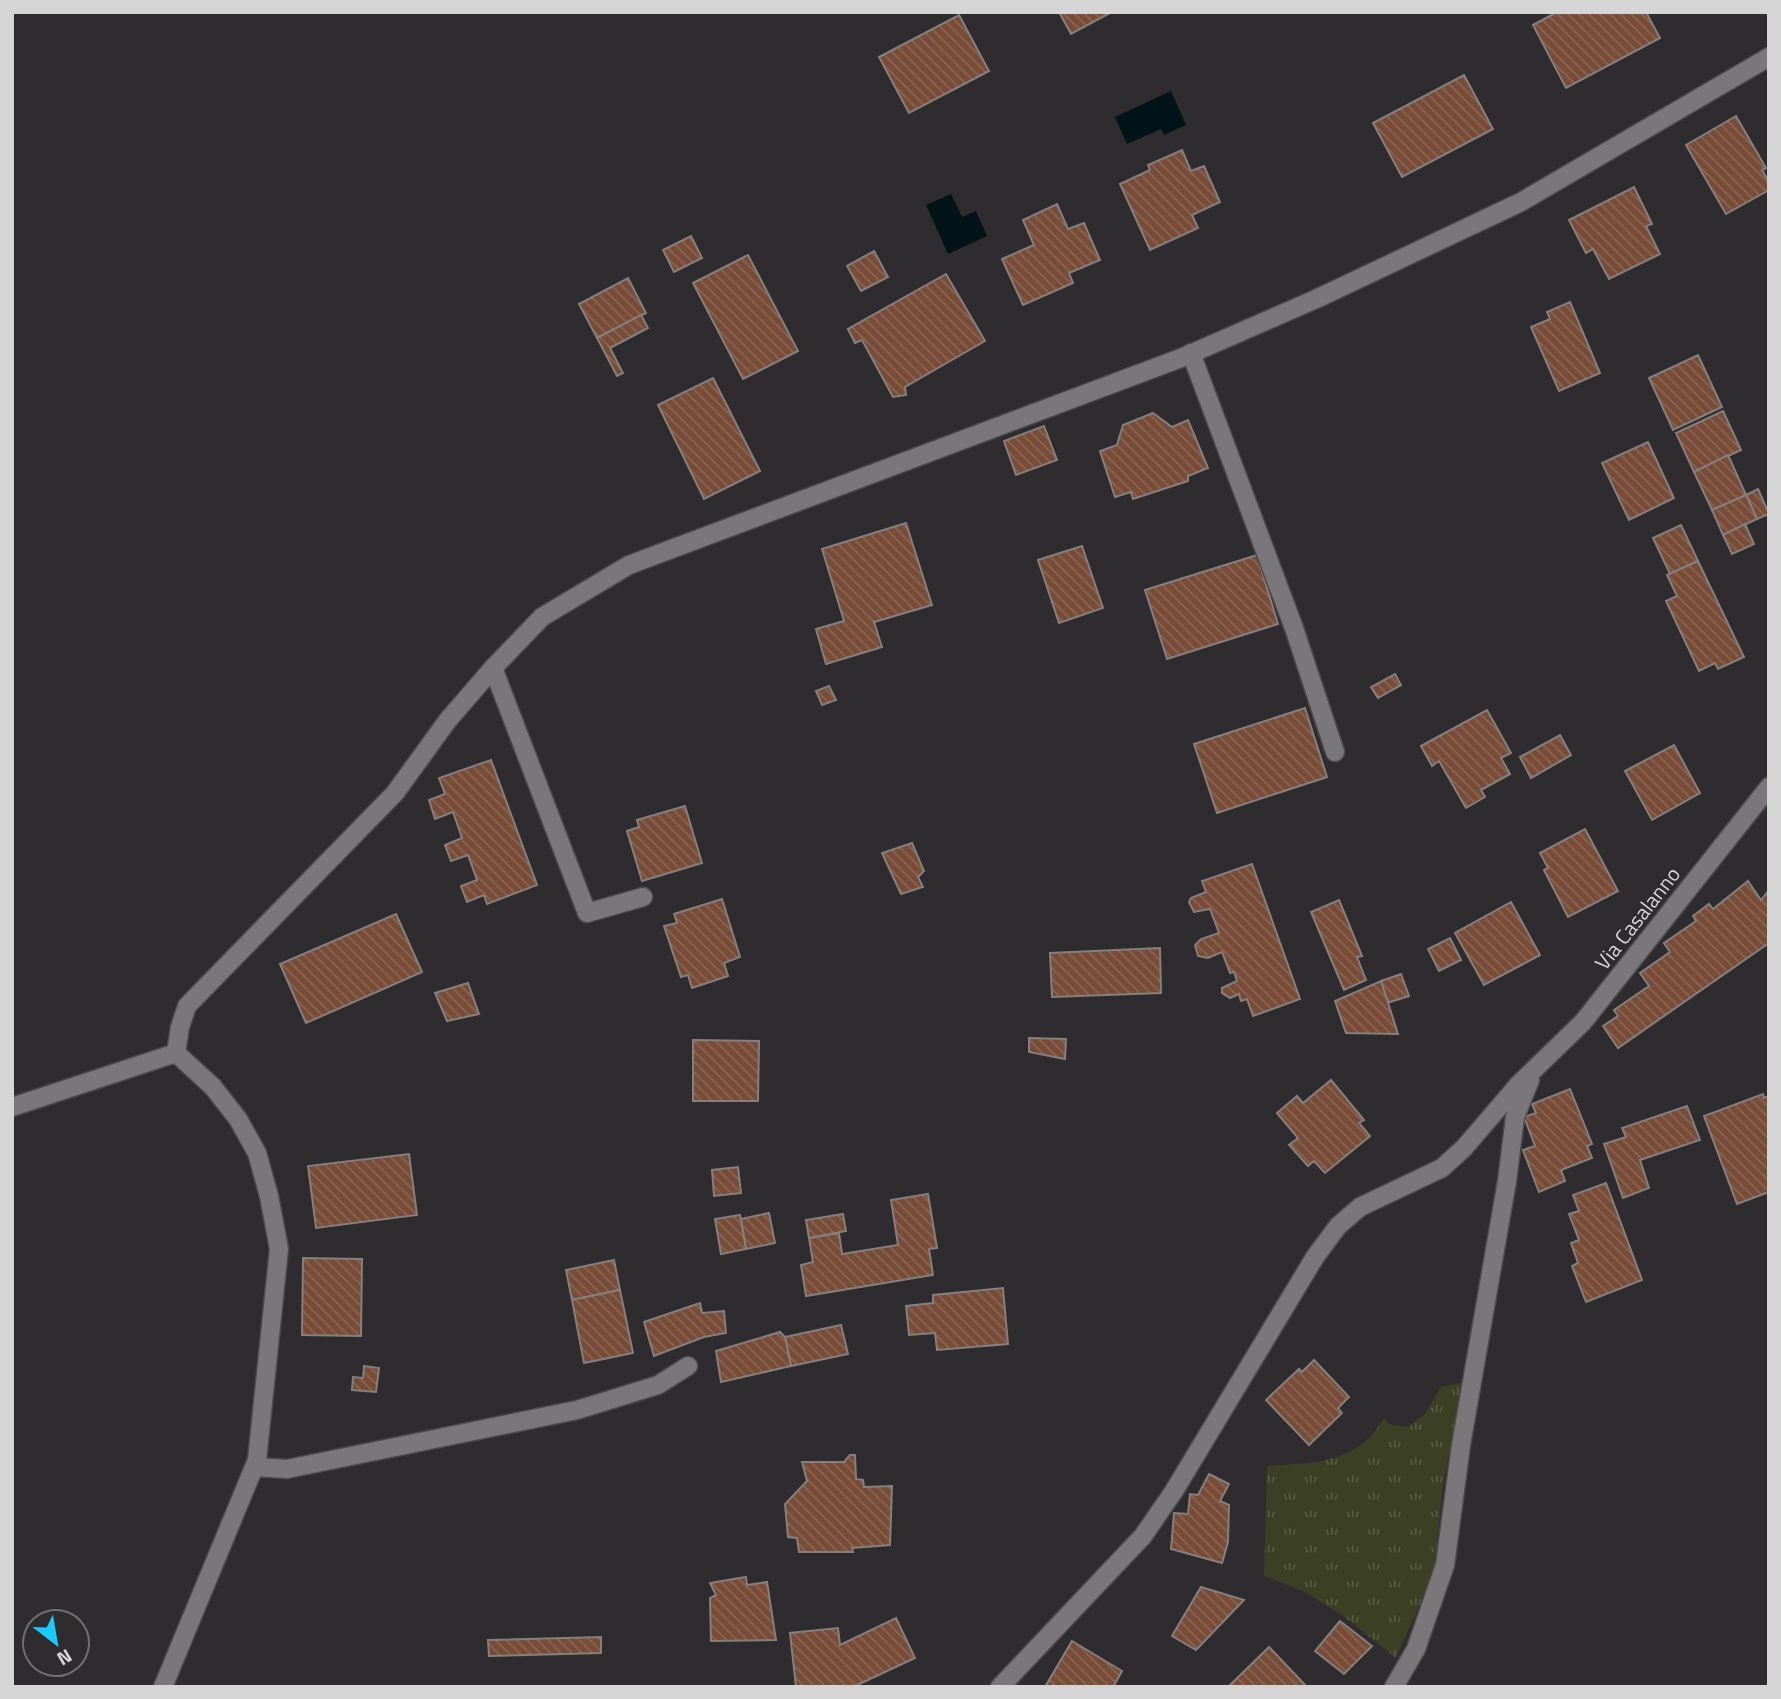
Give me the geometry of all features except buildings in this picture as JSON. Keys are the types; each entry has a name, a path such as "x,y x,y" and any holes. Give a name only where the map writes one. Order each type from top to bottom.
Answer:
{"street":[{"path":"176,1053 187,1006 395,793 448,720 542,617 629,565 1191,354 1315,299 1521,202 1769,57"},
{"path":"1191,354 1294,628 1335,752"},
{"path":"493,668 587,914 643,897"},
{"name":"Via Casalanno","path":"1000,1687 1143,1536 1216,1423 1308,1267 1338,1226 1360,1207 1442,1168 1464,1148 1518,1085 1583,1022 1769,787"},
{"path":"12,1107 176,1053"},
{"path":"163,1687 255,1466 279,1249 257,1153 238,1119 213,1087 176,1053"},
{"path":"1394,1687 1416,1649 1446,1564 1461,1445 1507,1181 1515,1118 1535,1071"},
{"path":"255,1466 287,1469 577,1410 658,1385 688,1366"}],"green space":[{"path":"1463,1382 1443,1486 1434,1572 1396,1658 1342,1615 1303,1591 1264,1576 1267,1466 1318,1462 1348,1453 1373,1433 1384,1418 1390,1424 1408,1427 1424,1415 1441,1387"}],"shaded area":[{"path":"1171,91 1186,125 1164,135 1161,129 1127,144 1115,117"},
{"path":"951,194 962,217 976,211 987,236 948,254 926,205"}]}
